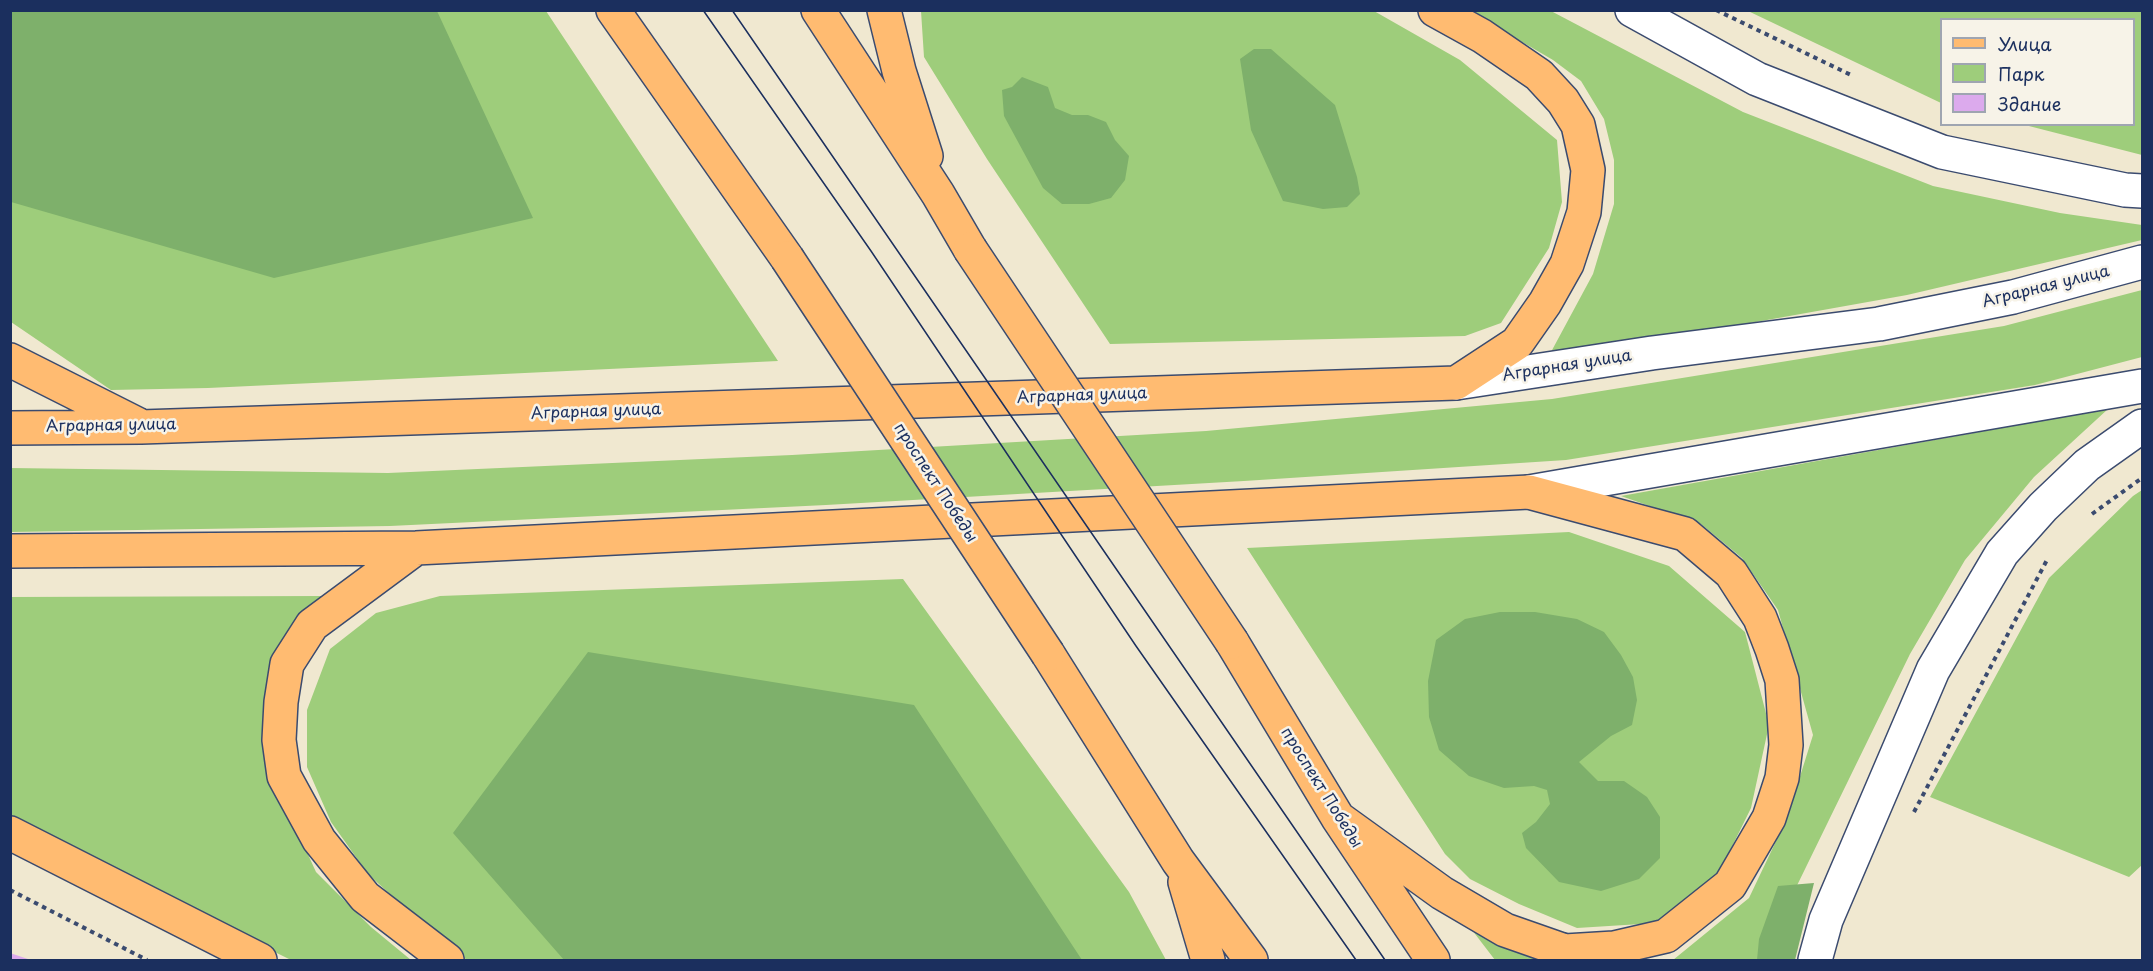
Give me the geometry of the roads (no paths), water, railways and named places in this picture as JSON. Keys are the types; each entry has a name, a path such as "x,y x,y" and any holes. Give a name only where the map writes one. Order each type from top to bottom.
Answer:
{"main road":[{"name":"проспект Победы","path":"613,10 787,258 1048,654 1178,861 1251,960"},
{"name":"проспект Победы","path":"818,10 938,195 970,249 1232,642 1338,818 1433,960"},
{"path":"884,10 899,72 938,195"},
{"path":"1435,10 1482,36 1539,75 1563,101 1578,125 1588,170 1584,212 1567,264 1545,303 1517,343 1456,383"},
{"path":"10,360 141,427"},
{"name":"Аграрная улица","path":"10,428 141,427 1456,383"},
{"path":"10,551 416,548 1529,492 1685,534 1731,573 1760,618 1782,680 1786,745 1782,778 1769,818 1730,885 1666,936 1614,948 1565,951 1505,930 1442,893 1338,818"},
{"path":"416,548 312,625 288,664 281,702 279,740 284,776 319,840 365,897 447,960"},
{"path":"10,833 260,960"},
{"path":"1178,861 1208,960"}],"street":[{"path":"1632,10 1757,79 1942,153 2125,190 2142,191"},
{"name":"Аграрная улица","path":"1456,383 1652,353 1880,324 2013,297 2142,262"},
{"path":"1529,492 2142,386"},
{"path":"1815,960 1826,920 1933,670 2002,553 2043,507 2087,465 2142,426"}],"tram line":[{"path":"703,10 871,251 1136,646 1356,960"},
{"path":"732,10 1385,960"}]}
